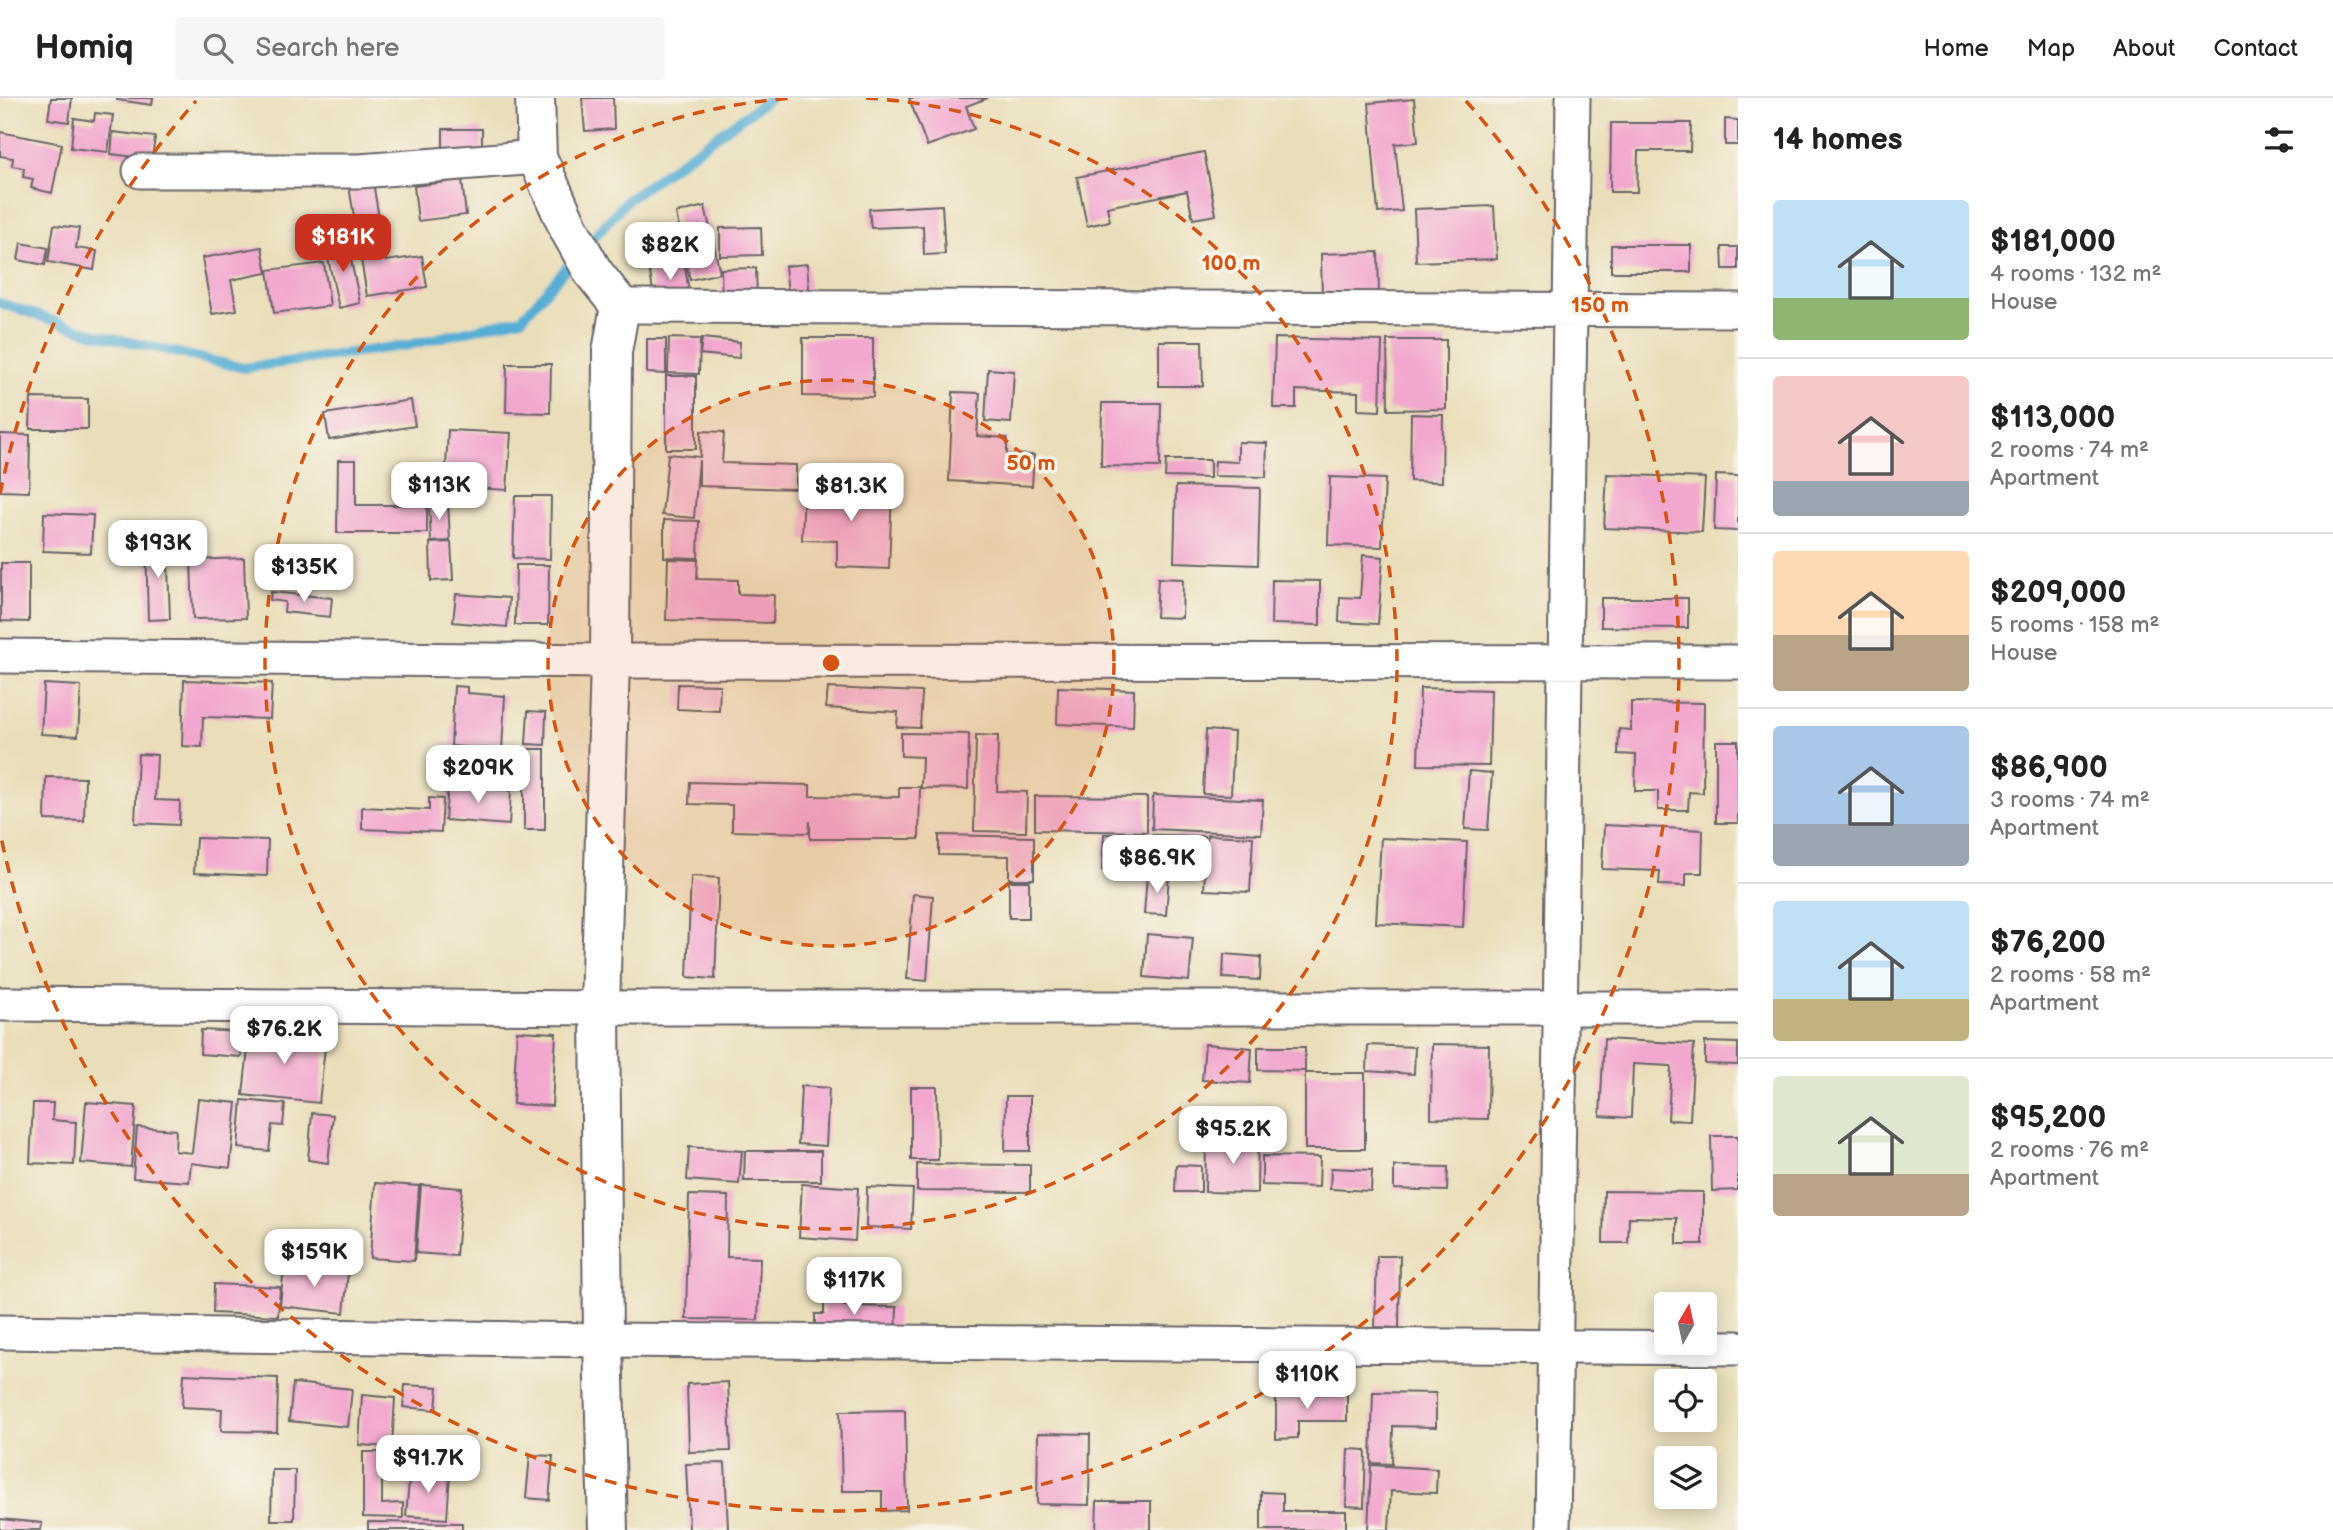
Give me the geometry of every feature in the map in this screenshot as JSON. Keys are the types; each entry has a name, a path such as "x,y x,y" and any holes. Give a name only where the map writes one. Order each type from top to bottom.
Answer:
{"street":[{"path":"535,98 537,158 569,229 593,272 620,306 612,352 610,662 600,1008 608,1530"},
{"path":"1553,1530 1573,98"},
{"path":"140,171 360,171 537,158"},
{"path":"620,306 1738,310"},
{"path":"0,656 610,662 1738,662"},
{"path":"0,1004 600,1008 1738,1008"},
{"path":"0,1332 603,1340 1738,1348"}],"building":[{"path":"51,98 72,98 69,122 48,119"},
{"path":"117,98 153,98 152,105"},
{"path":"582,98 613,98 614,129 585,131"},
{"path":"909,98 988,98 966,106 974,129 927,146"},
{"path":"1414,99 1418,142 1395,144 1402,211 1378,213 1369,103"},
{"path":"95,113 113,115 108,152 71,148 74,118 94,121"},
{"path":"1725,119 1738,120 1738,145 1725,145"},
{"path":"1611,123 1691,123 1690,151 1638,151 1637,192 1610,192"},
{"path":"443,129 482,129 482,156 443,155"},
{"path":"0,132 62,144 52,193 31,188 33,179 23,177 24,168 12,166 13,158 0,156"},
{"path":"113,132 155,137 152,159 111,154"},
{"path":"1204,152 1216,215 1193,219 1187,191 1107,207 1110,221 1087,226 1077,177"},
{"path":"462,180 466,215 418,221 414,186"},
{"path":"373,182 386,261 422,256 427,287 367,296 349,186"},
{"path":"942,205 945,254 924,255 923,226 871,228 869,209"},
{"path":"705,206 720,273 690,280 676,213"},
{"path":"1494,206 1497,259 1416,262 1414,209"},
{"path":"54,225 79,228 76,248 97,251 94,270 48,262"},
{"path":"761,227 762,255 720,256 720,228"},
{"path":"347,241 360,303 339,308 325,245"},
{"path":"21,243 48,248 45,265 18,260"},
{"path":"1611,245 1691,245 1691,272 1611,272"},
{"path":"262,247 267,273 231,280 237,310 212,314 202,258"},
{"path":"1722,247 1738,247 1738,269 1723,269"},
{"path":"1378,252 1379,298 1322,299 1321,254"},
{"path":"684,261 690,298 655,303 649,267"},
{"path":"324,263 330,306 274,313 268,270"},
{"path":"807,264 810,300 789,302 785,266"},
{"path":"756,268 757,298 722,299 721,269"},
{"path":"669,338 700,339 699,374 668,373"},
{"path":"702,338 740,342 739,358 700,354"},
{"path":"803,338 873,338 873,397 803,396"},
{"path":"1275,338 1382,341 1380,411 1358,410 1358,392 1296,390 1296,408 1273,408"},
{"path":"647,339 666,339 666,374 647,373"},
{"path":"1387,340 1446,340 1446,409 1388,410"},
{"path":"1159,341 1202,341 1203,386 1159,386"},
{"path":"507,364 551,364 550,413 506,412"},
{"path":"988,369 1014,371 1011,423 985,421"},
{"path":"666,376 696,376 696,449 666,449"},
{"path":"953,392 980,393 977,436 1007,438 1007,454 1034,455 1032,486 949,481"},
{"path":"31,398 88,399 88,429 30,429"},
{"path":"411,400 415,426 329,440 325,414"},
{"path":"1102,403 1161,403 1160,467 1101,466"},
{"path":"1411,414 1443,415 1442,482 1410,481"},
{"path":"448,430 511,433 507,490 445,486"},
{"path":"701,431 724,432 722,463 796,465 796,489 699,486 699,460 694,518 662,515 668,454 700,457"},
{"path":"0,434 30,435 29,492 0,491"},
{"path":"1238,442 1267,443 1266,477 1214,476 1215,461 1238,462"},
{"path":"338,460 356,460 356,505 406,505 406,494 427,495 427,533 337,533"},
{"path":"1166,460 1210,460 1210,478 1165,477"},
{"path":"1607,474 1705,478 1702,532 1604,528"},
{"path":"1716,475 1738,476 1738,531 1714,530"},
{"path":"1330,477 1385,479 1382,547 1328,545"},
{"path":"804,485 892,488 889,569 837,567 837,541 802,540"},
{"path":"1176,486 1260,488 1258,565 1174,562"},
{"path":"515,496 551,496 550,559 513,558"},
{"path":"448,501 450,541 431,542 429,502"},
{"path":"44,513 93,515 91,553 43,551"},
{"path":"664,520 699,521 698,558 664,557"},
{"path":"167,540 170,619 148,620 146,541"},
{"path":"451,542 453,580 431,581 430,543"},
{"path":"1363,555 1383,557 1378,624 1339,622 1340,597 1360,598"},
{"path":"244,558 246,618 193,619 191,560"},
{"path":"668,559 698,560 697,579 738,580 738,594 774,595 773,623 666,620"},
{"path":"1,563 29,563 29,622 1,621"},
{"path":"516,565 549,565 548,625 515,625"},
{"path":"1158,578 1183,579 1182,618 1156,617"},
{"path":"1272,580 1320,581 1320,625 1271,624"},
{"path":"271,592 332,598 330,617 284,612 285,602 270,600"},
{"path":"456,594 509,598 507,627 453,622"},
{"path":"1601,598 1688,598 1688,628 1601,627"},
{"path":"184,680 272,683 270,719 203,717 202,747 182,746"},
{"path":"44,684 81,686 78,736 41,734"},
{"path":"678,684 720,685 719,711 677,709"},
{"path":"454,686 467,687 467,693 505,696 502,750 451,746"},
{"path":"1058,687 1134,690 1133,727 1057,724"},
{"path":"828,688 922,692 920,728 897,727 898,712 826,708"},
{"path":"1420,688 1491,690 1489,766 1418,765"},
{"path":"1631,702 1704,703 1703,793 1689,792 1688,810 1658,810 1658,791 1635,791 1636,755 1618,754 1619,729 1631,730"},
{"path":"528,711 546,712 545,745 526,744"},
{"path":"1206,730 1234,732 1231,795 1203,794"},
{"path":"901,733 969,734 968,789 921,788 922,757 901,756"},
{"path":"976,735 998,736 997,791 1027,792 1026,832 974,831"},
{"path":"1716,741 1738,741 1738,823 1716,823"},
{"path":"524,749 545,749 545,830 524,830"},
{"path":"138,754 157,755 155,800 180,801 179,825 135,823"},
{"path":"1469,771 1492,773 1488,830 1465,829"},
{"path":"46,777 85,778 84,821 45,820"},
{"path":"690,782 810,785 810,796 899,797 899,787 920,787 919,839 810,839 810,821 809,833 732,831 732,805 689,804"},
{"path":"448,786 511,790 509,825 445,820"},
{"path":"1153,795 1263,800 1261,834 1152,829"},
{"path":"1035,796 1147,797 1147,832 1035,830"},
{"path":"429,798 443,799 441,832 362,829 362,807 429,810"},
{"path":"1604,825 1703,830 1702,873 1686,873 1686,886 1659,885 1660,871 1602,869"},
{"path":"1104,834 1148,836 1146,873 1102,870"},
{"path":"939,835 1034,837 1034,879 1009,879 1009,856 939,855"},
{"path":"1151,835 1204,836 1204,857 1174,856 1175,872 1150,872"},
{"path":"1207,835 1253,837 1250,892 1204,890"},
{"path":"196,838 268,840 267,876 194,873"},
{"path":"1381,838 1467,842 1463,927 1376,923"},
{"path":"1147,875 1169,876 1166,915 1144,914"},
{"path":"691,876 719,878 715,979 687,977"},
{"path":"1009,881 1029,881 1029,918 1009,918"},
{"path":"913,894 933,896 927,981 907,979"},
{"path":"1147,934 1193,938 1189,981 1144,977"},
{"path":"1224,954 1261,957 1260,980 1223,978"},
{"path":"201,1030 243,1032 241,1057 200,1054"},
{"path":"250,1030 326,1038 319,1103 243,1095"},
{"path":"517,1031 556,1033 552,1106 513,1104"},
{"path":"1604,1039 1694,1044 1690,1121 1668,1120 1671,1066 1633,1064 1631,1118 1600,1116"},
{"path":"1705,1042 1738,1043 1738,1065 1705,1064"},
{"path":"1205,1044 1252,1048 1250,1083 1202,1080"},
{"path":"1432,1044 1489,1045 1488,1119 1431,1118"},
{"path":"1368,1045 1415,1047 1414,1074 1367,1071"},
{"path":"1258,1047 1305,1047 1305,1071 1258,1070"},
{"path":"1305,1073 1365,1073 1365,1149 1305,1149"},
{"path":"801,1086 829,1088 826,1146 798,1144"},
{"path":"911,1087 937,1087 938,1160 911,1160"},
{"path":"1006,1096 1030,1096 1030,1151 1005,1151"},
{"path":"198,1099 237,1103 230,1168 191,1163 189,1182 133,1178 137,1127 176,1130 175,1151 192,1153"},
{"path":"242,1100 285,1104 283,1126 272,1125 269,1151 238,1148"},
{"path":"86,1102 136,1106 131,1167 81,1163"},
{"path":"33,1103 53,1103 52,1120 76,1122 74,1165 30,1163"},
{"path":"312,1113 333,1115 328,1163 308,1160"},
{"path":"1226,1136 1258,1137 1257,1193 1205,1192 1206,1145 1226,1146"},
{"path":"1711,1136 1738,1136 1738,1190 1712,1191"},
{"path":"689,1147 742,1151 739,1184 687,1180"},
{"path":"745,1151 821,1151 821,1181 744,1181"},
{"path":"1262,1156 1320,1157 1319,1187 1262,1185"},
{"path":"917,1164 1030,1165 1030,1192 917,1191"},
{"path":"1176,1165 1201,1166 1201,1192 1175,1192"},
{"path":"1394,1166 1448,1167 1447,1191 1394,1189"},
{"path":"1331,1168 1372,1170 1371,1191 1330,1189"},
{"path":"375,1183 419,1186 414,1261 370,1258"},
{"path":"802,1184 858,1188 855,1241 799,1237"},
{"path":"421,1185 462,1188 456,1256 416,1253"},
{"path":"867,1187 913,1189 911,1229 866,1227"},
{"path":"1604,1191 1703,1192 1703,1244 1677,1244 1677,1218 1629,1217 1628,1243 1603,1243"},
{"path":"689,1195 728,1196 727,1257 760,1258 758,1320 686,1319"},
{"path":"1377,1256 1400,1256 1399,1328 1375,1327"},
{"path":"284,1266 348,1272 344,1313 280,1306"},
{"path":"214,1284 280,1287 278,1316 213,1313"},
{"path":"824,1290 845,1291 844,1306 897,1307 896,1333 815,1331 815,1314 824,1314"},
{"path":"184,1374 278,1378 277,1432 221,1431 222,1409 182,1407"},
{"path":"728,1382 731,1451 689,1452 687,1384"},
{"path":"293,1383 352,1389 348,1427 289,1421"},
{"path":"405,1385 438,1387 436,1410 403,1407"},
{"path":"1373,1392 1436,1393 1436,1427 1393,1426 1392,1464 1371,1463"},
{"path":"1276,1394 1347,1394 1347,1421 1298,1421 1298,1438 1276,1439"},
{"path":"362,1395 395,1398 392,1447 359,1445"},
{"path":"905,1410 907,1510 882,1511 882,1491 842,1491 840,1411"},
{"path":"1038,1433 1090,1434 1089,1505 1037,1504"},
{"path":"1348,1449 1366,1450 1364,1507 1346,1506"},
{"path":"363,1452 382,1452 382,1504 403,1503 403,1518 363,1517"},
{"path":"530,1455 553,1456 549,1500 526,1498"},
{"path":"725,1463 728,1529 689,1530 686,1464"},
{"path":"1371,1465 1437,1469 1436,1493 1391,1491 1389,1530 1368,1530"},
{"path":"272,1470 295,1470 294,1520 271,1520"},
{"path":"410,1470 450,1473 447,1519 406,1516"},
{"path":"1261,1492 1283,1493 1283,1511 1346,1511 1346,1530 1261,1530"},
{"path":"1097,1501 1151,1501 1151,1530 1096,1530"},
{"path":"0,1519 42,1523 41,1530 0,1530"},
{"path":"368,1522 462,1523 462,1530 368,1530"}],"waterway":[{"path":"587,245 628,199 770,98"},
{"path":"0,303 91,333 244,368 409,345 522,318 576,257"}]}
